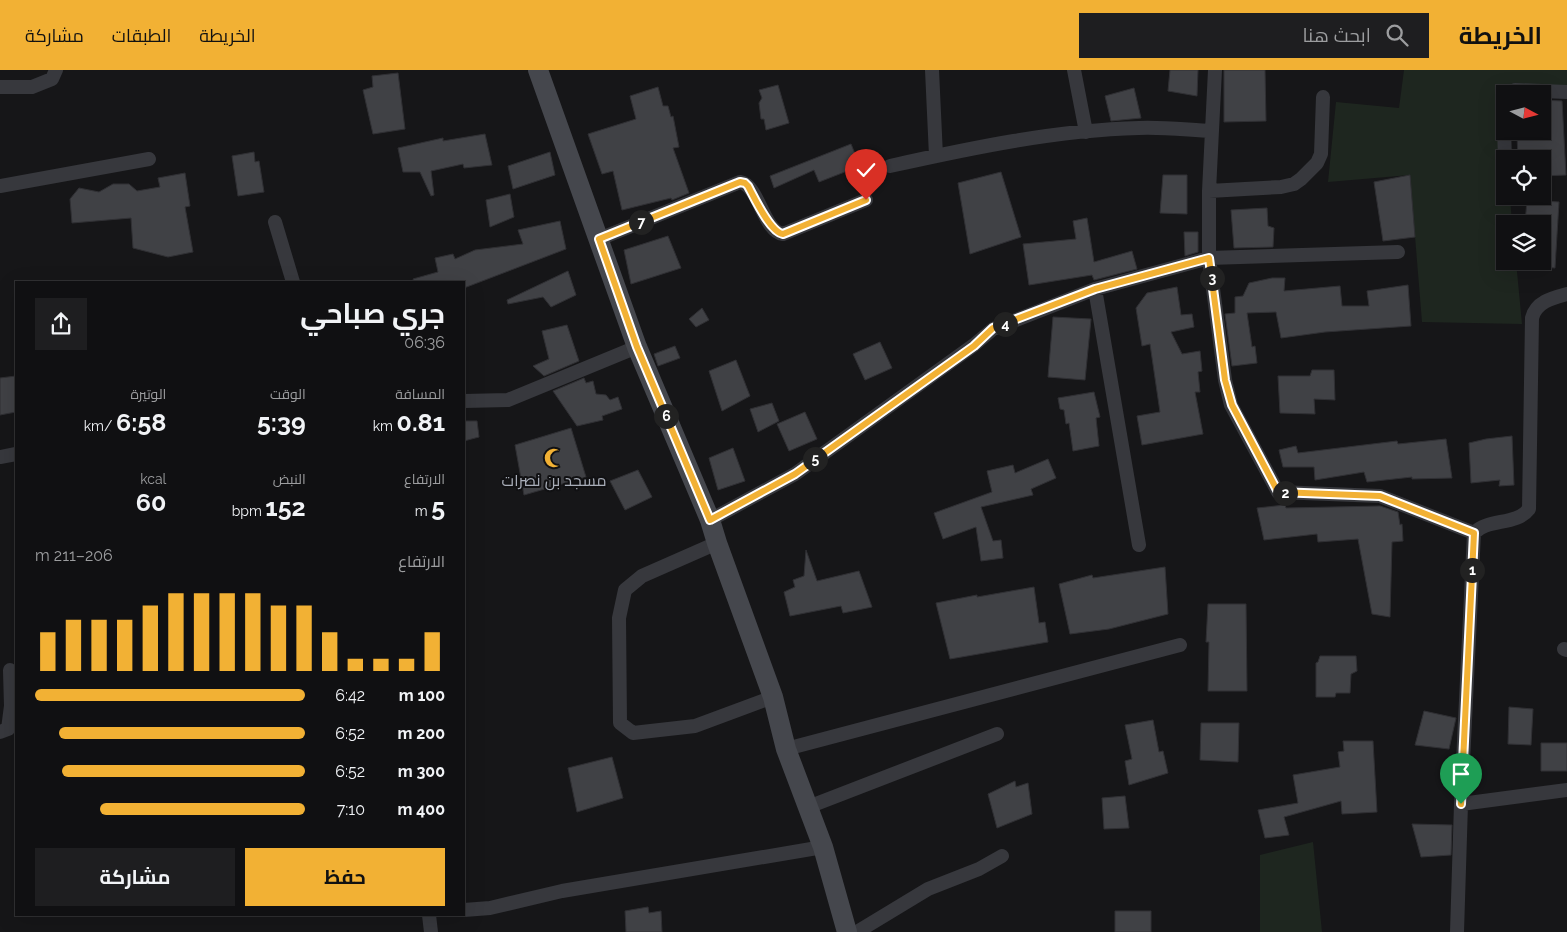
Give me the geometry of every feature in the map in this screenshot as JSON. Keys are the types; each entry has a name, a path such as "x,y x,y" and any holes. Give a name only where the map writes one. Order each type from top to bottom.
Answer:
{"street":[{"path":"0,87 32,87 52,78 56,70"},
{"path":"538,70 637,347 710,520 716,543 773,697 786,749 823,847 847,932"},
{"path":"932,70 936,156"},
{"path":"1074,70 1086,132"},
{"path":"1215,70 1209,191 1209,258 1225,380 1232,405 1278,492 1380,496 1474,533"},
{"path":"1551,91 1567,92"},
{"path":"1209,191 1281,187 1294,184 1300,180 1317,163 1321,154 1323,97"},
{"path":"890,166 985,146 1086,132 1140,128 1212,131"},
{"path":"0,186 149,159"},
{"path":"599,239 740,182 748,186 771,226 783,234 866,200"},
{"path":"275,222 293,281"},
{"path":"710,520 795,474 974,346 993,328 1095,289 1209,258 1398,252"},
{"path":"1095,289 1139,545"},
{"path":"1457,932 1474,533 1483,526 1518,517 1529,509 1532,318 1534,311 1545,301 1567,294"},
{"path":"465,401 508,400 637,347"},
{"path":"0,457 15,454"},
{"path":"716,543 642,576 625,590 619,618 620,723 633,733 695,726 773,697"},
{"path":"786,749 1180,645"},
{"path":"8,730 10,706 9,670"},
{"path":"808,807 997,734"},
{"path":"1461,804 1567,790"},
{"path":"465,910 490,908 601,884 823,847"},
{"path":"857,932 928,890 979,869 1002,856"},
{"path":"429,916 431,932"}],"shaded area":[{"path":"1404,70 1567,70 1567,93 1551,93 1551,85 1496,85 1496,140 1505,140 1505,150 1496,150 1496,205 1511,205 1511,215 1496,215 1496,270 1517,270 1522,324 1422,322 1410,175 1328,182 1336,102 1399,108"},
{"path":"1313,842 1322,932 1260,932 1260,855"}],"building":[{"path":"1170,70 1198,70 1197,96 1168,91"},
{"path":"1224,70 1265,70 1266,121 1224,122"},
{"path":"398,73 405,129 373,134 363,90 373,87 372,76"},
{"path":"778,85 789,123 766,130 764,119 761,119 759,103 762,98 759,90"},
{"path":"658,87 663,106 668,106 671,117 673,116 679,147 673,148 689,193 672,200 671,198 622,210 613,171 602,174 588,134 636,119 630,96"},
{"path":"1134,88 1141,118 1111,121 1105,96"},
{"path":"1551,100 1562,101 1566,175 1551,176 1551,150 1518,150 1517,140 1551,140"},
{"path":"485,134 492,165 464,168 463,164 431,171 434,195 431,196 420,172 403,172 398,148 443,138 443,141"},
{"path":"851,144 860,166 819,182 814,170 774,188 770,176"},
{"path":"254,152 255,162 259,161 264,192 238,196 232,156"},
{"path":"550,152 555,175 513,189 508,166"},
{"path":"1001,172 1021,237 970,254 958,183"},
{"path":"185,173 190,206 185,207 193,252 168,257 133,248 131,218 72,223 70,199 79,188 99,192 113,184 129,184 137,191 160,187 158,178"},
{"path":"1163,175 1187,175 1187,214 1160,213"},
{"path":"1410,175 1415,237 1383,241 1374,182"},
{"path":"510,194 514,217 490,227 486,200"},
{"path":"1551,202 1559,202 1555,268 1551,268 1551,215 1526,215 1527,205 1551,205"},
{"path":"1267,208 1268,226 1274,228 1273,247 1234,248 1231,210"},
{"path":"1087,218 1094,262 1132,251 1137,269 1094,280 1092,275 1029,285 1023,244 1076,239 1073,221"},
{"path":"560,221 566,249 465,288 465,281 414,281 413,279 438,272 435,258 453,254 455,259 475,250 523,244 518,230"},
{"path":"1184,232 1198,232 1198,252 1185,256"},
{"path":"668,236 681,268 631,284 624,250"},
{"path":"568,271 576,295 551,307 543,297 508,304 507,300"},
{"path":"1272,278 1285,278 1284,291 1340,286 1342,306 1369,306 1367,291 1408,285 1411,326 1325,332 1281,338 1276,312 1247,313 1252,347 1255,346 1257,363 1232,366 1225,314 1235,313 1235,297 1243,296 1249,283"},
{"path":"1177,287 1181,315 1192,314 1194,327 1171,332 1182,354 1200,351 1202,371 1198,372 1200,392 1195,392 1203,434 1142,445 1137,416 1160,412 1150,344 1142,346 1136,308 1147,293"},
{"path":"702,308 709,320 696,327 689,319"},
{"path":"1053,317 1091,319 1085,380 1048,377"},
{"path":"567,325 579,361 544,376 533,366 549,359 542,331"},
{"path":"880,342 892,368 865,380 853,354"},
{"path":"675,346 680,358 658,366 654,354"},
{"path":"736,360 750,396 722,411 709,371"},
{"path":"1312,370 1334,370 1335,400 1314,399 1315,414 1280,413 1278,376 1310,376"},
{"path":"15,376 15,412 0,415 0,378"},
{"path":"584,378 586,383 593,381 596,394 606,395 610,400 618,397 622,409 602,416 603,420 577,426 553,391"},
{"path":"1094,392 1100,417 1096,418 1099,446 1073,451 1069,423 1066,424 1064,410 1060,409 1058,398"},
{"path":"772,403 779,421 758,432 750,409"},
{"path":"805,412 817,439 789,451 777,424"},
{"path":"465,421 477,421 479,437 465,441"},
{"path":"571,428 586,477 524,495 515,445"},
{"path":"1512,436 1514,485 1499,486 1500,480 1471,483 1469,443"},
{"path":"1446,439 1452,478 1412,479 1412,477 1367,482 1364,472 1315,480 1314,467 1283,467 1279,450 1296,446 1298,453 1397,441 1398,444"},
{"path":"733,448 745,481 718,490 709,458"},
{"path":"1048,459 1056,478 1031,489 1033,495 981,507 993,541 1001,540 1003,558 981,561 976,527 943,539 934,513 992,492 987,471 1013,465 1015,473"},
{"path":"638,470 652,497 625,510 610,481"},
{"path":"1285,505 1286,508 1380,506 1398,512 1400,525 1402,524 1403,541 1392,542 1390,617 1372,614 1358,539 1318,542 1317,534 1264,540 1257,508"},
{"path":"806,550 817,581 859,571 872,607 843,613 841,606 790,616 784,592 795,587 793,580 804,576"},
{"path":"1165,567 1168,614 1109,629 1070,634 1059,584 1092,575 1093,578"},
{"path":"1034,587 1039,623 1045,622 1048,642 950,659 936,603"},
{"path":"1208,604 1246,604 1247,691 1208,691 1209,642 1206,642"},
{"path":"1320,656 1356,656 1357,671 1351,674 1350,693 1336,693 1335,697 1316,697 1316,663"},
{"path":"1509,707 1533,709 1531,745 1508,744"},
{"path":"1424,711 1456,718 1449,749 1415,745"},
{"path":"1153,720 1159,752 1163,751 1168,773 1129,785 1125,761 1132,759 1125,725"},
{"path":"1201,723 1239,723 1238,762 1200,760"},
{"path":"1343,741 1373,741 1377,812 1342,814 1341,801 1284,817 1289,835 1265,838 1258,810 1298,803 1293,775 1340,767 1338,752 1344,751"},
{"path":"1541,743 1567,743 1567,771 1541,771"},
{"path":"612,757 623,798 577,812 568,768"},
{"path":"1015,781 1016,787 1028,783 1032,814 997,828 988,794"},
{"path":"1125,796 1129,828 1104,829 1102,798"},
{"path":"1412,824 1452,825 1451,855 1421,857"},
{"path":"648,907 649,913 661,911 662,932 626,932 625,911"},
{"path":"1115,911 1151,911 1151,932 1115,932"}],"place":[{"name":"مسجد بن نصرات","path":"554,458"}],"route":[{"path":"866,200 783,234 771,226 748,186 740,182 599,239 637,347 710,520 795,474 974,346 993,328 1095,289 1209,258 1225,380 1232,405 1278,492 1380,496 1474,533 1461,804"}]}
